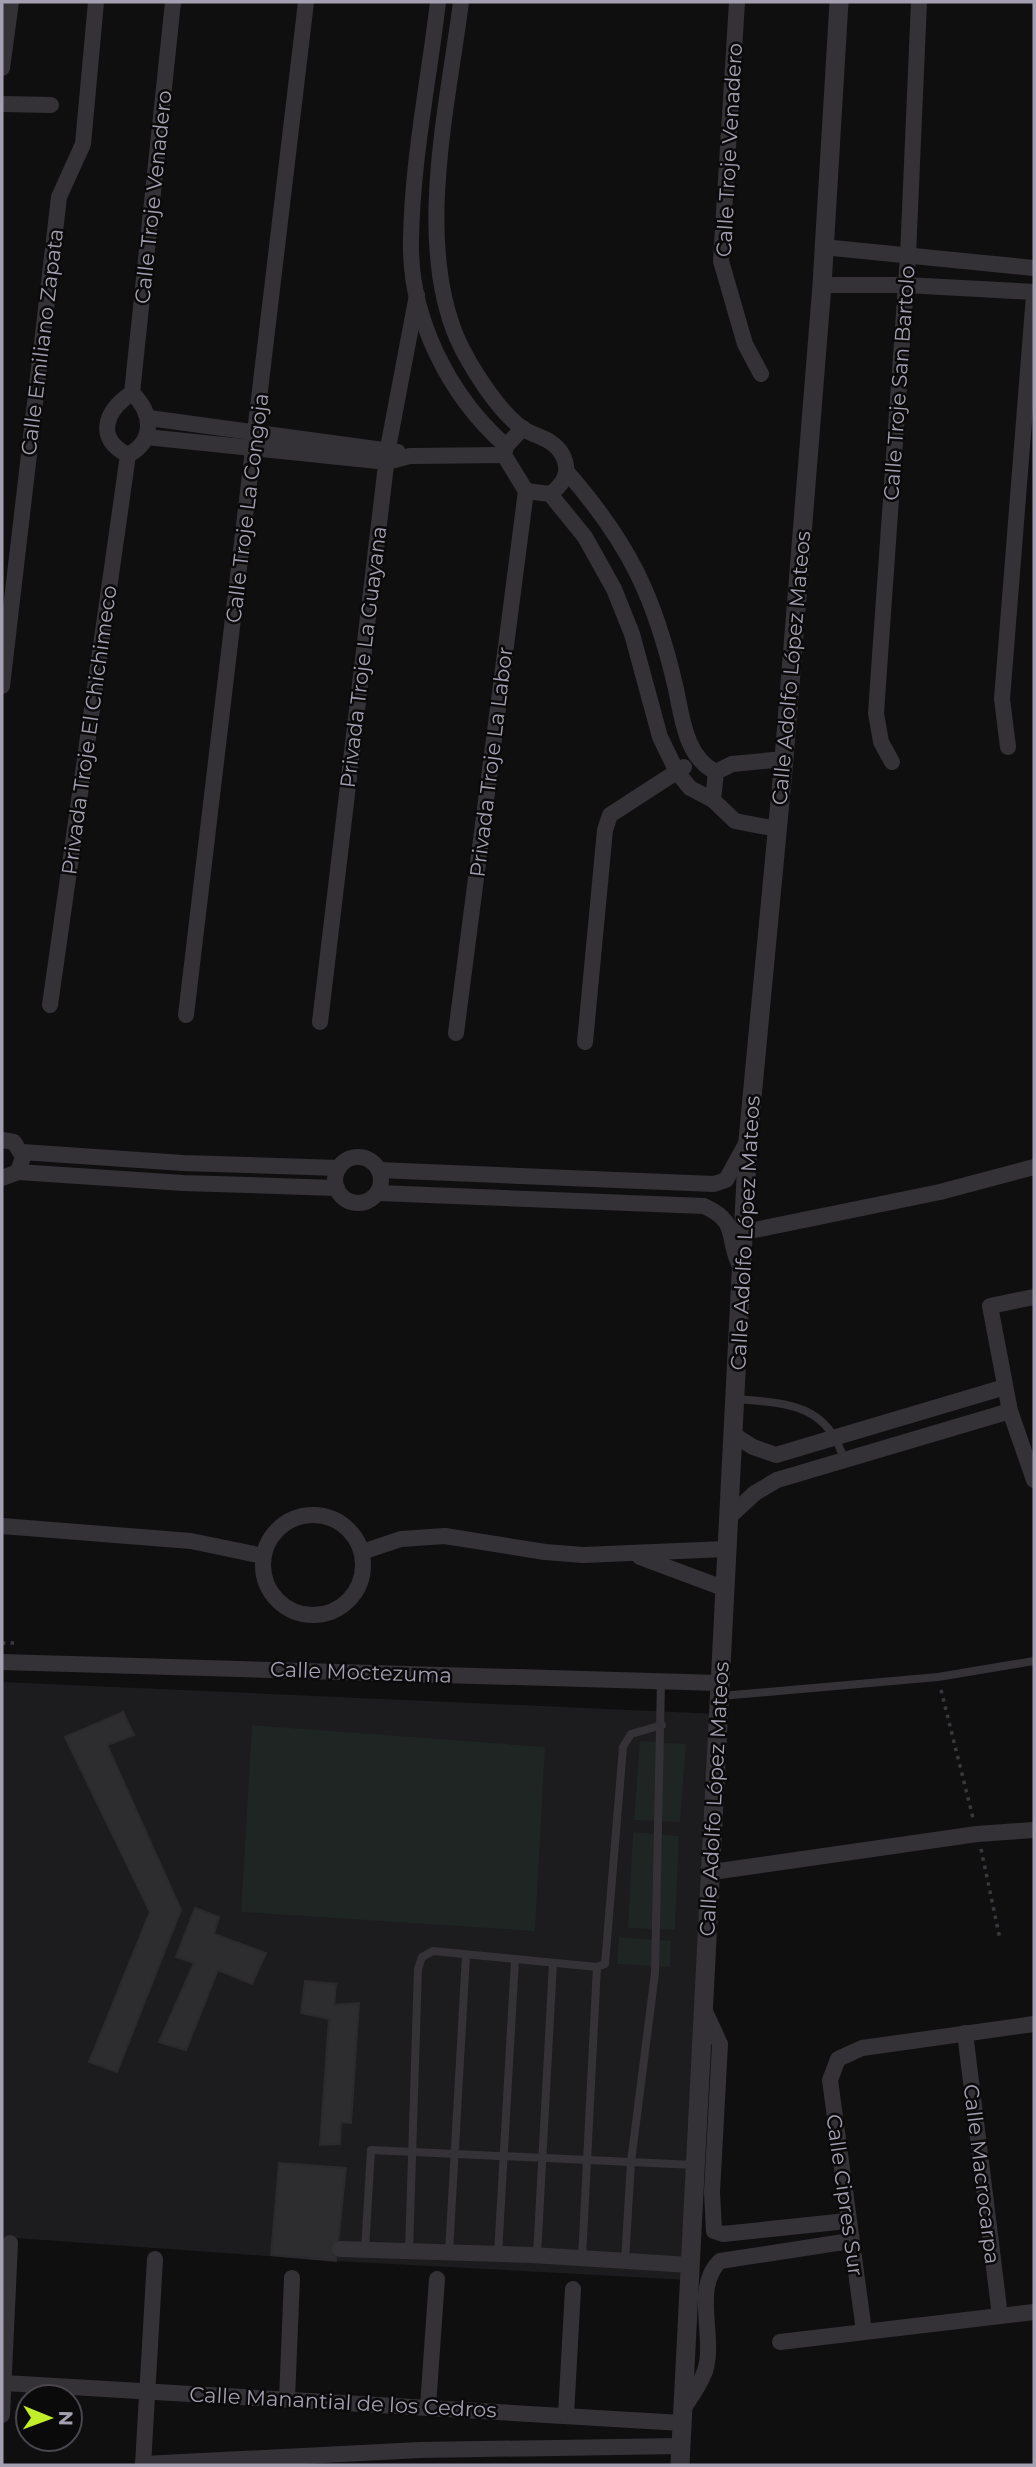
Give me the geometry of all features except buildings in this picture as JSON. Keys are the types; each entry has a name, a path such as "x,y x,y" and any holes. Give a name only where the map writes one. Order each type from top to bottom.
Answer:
{"street":[{"path":"2,68 11,2"},
{"name":"Calle Emiliano Zapata","path":"2,686 5,630 59,197 83,144 96,2"},
{"name":"Calle Troje Venadero","path":"132,393 173,2"},
{"name":"Calle Troje La Congoja","path":"186,1015 306,2"},
{"path":"438,2 411,242 417,295 430,337 452,383 505,451 526,491 550,494 563,485 567,472"},
{"path":"461,2 437,195 444,298 458,338 482,382 523,428 551,443 561,454 567,472 611,524 636,566 662,634 685,727 697,757 705,767 716,772"},
{"name":"Calle Troje Venadero","path":"737,2 721,261 745,344 761,374"},
{"name":"Calle Adolfo López Mateos","path":"680,2456 748,1140 784,759 822,285 839,2"},
{"name":"Calle Troje San Bartolo","path":"892,762 881,742 876,713 908,256 919,2"},
{"path":"2,104 51,105"},
{"path":"823,247 1034,268"},
{"path":"822,285 906,285 1034,294 1002,699 1008,747"},
{"name":"Privada Troje La Guayana","path":"320,1021 387,455 417,295"},
{"path":"132,393 144,404 149,418 146,437 140,448 128,455 114,448 107,436 110,414 118,402 132,393"},
{"path":"149,418 387,455"},
{"path":"146,437 254,451 410,456 505,451 523,428"},
{"name":"Privada Troje El Chichimeco","path":"50,1004 128,455"},
{"name":"Privada Troje La Labor","path":"456,1033 526,491"},
{"path":"550,494 585,537 614,589 632,634 660,737 677,772 690,788 713,800 735,821 777,828"},
{"path":"585,1042 605,830 610,815 697,757"},
{"path":"716,772 732,764 784,759"},
{"path":"713,800 716,772"},
{"path":"2,1140 14,1142 22,1152 23,1163 18,1172"},
{"path":"379,1170 714,1184 726,1180 748,1140"},
{"path":"22,1152 183,1163 339,1168 356,1157 370,1160 379,1170 381,1177 378,1193"},
{"path":"183,1163 183,1183"},
{"path":"745,1232 927,1195 1034,1167"},
{"path":"339,1168 335,1178 337,1188 346,1199 359,1203 378,1193 704,1206 722,1214 732,1231 733,1252 742,1272"},
{"path":"2,1178 18,1172 183,1183 337,1188"},
{"path":"529,1199 530,1176"},
{"path":"1034,1297 990,1306 1010,1412 1034,1480"},
{"path":"734,1435 753,1447 776,1455 1004,1387"},
{"path":"730,1517 755,1493 777,1480 1010,1412"},
{"path":"311,1514 327,1516 343,1524 355,1536 362,1552 360,1583 352,1597 332,1611 309,1615 286,1607 269,1590 263,1573 263,1556 269,1540 279,1526 294,1518 311,1514"},
{"path":"2,1527 191,1541 263,1556"},
{"path":"362,1552 401,1539 445,1536 545,1552 631,1553 726,1549"},
{"path":"631,1553 723,1588"},
{"name":"Calle Moctezuma","path":"2,1662 661,1680 719,1690"},
{"path":"712,1871 977,1834 1034,1830"},
{"path":"704,2007 720,2044 712,2192 714,2231 723,2234 847,2221"},
{"path":"965,2033 1034,2024"},
{"name":"Calle Cipres Sur","path":"864,2331 830,2080 838,2059 862,2048 965,2033"},
{"name":"Calle Macrocarpa","path":"965,2033 1000,2316"},
{"path":"682,2417 706,2369 707,2296 711,2270 720,2261 850,2241"},
{"path":"2,2415 5,2304 10,2243"},
{"path":"341,2249 537,2255 690,2265"},
{"path":"143,2464 145,2392 155,2259"},
{"path":"287,2399 292,2278"},
{"path":"428,2406 437,2279"},
{"path":"566,2415 573,2288"},
{"path":"780,2342 1034,2312"},
{"name":"Calle Manantial de los Cedros","path":"4,2383 566,2415 682,2417"},
{"name":"Calle Manantial de los Cedros","path":"143,2464 189,2464 419,2450 680,2456"}],"lane":[{"path":"736,1399 790,1403 807,1410 837,1437 844,1462"},
{"path":"719,1690 938,1677 1034,1661"},
{"path":"625,2261 631,2162 655,1973 661,1680"},
{"path":"409,2251 418,1969 422,1957 433,1951 597,1967 605,1964 623,1747 632,1734 662,1725"},
{"path":"449,2252 466,1956"},
{"path":"498,2254 515,1960"},
{"path":"537,2255 553,1963"},
{"path":"582,2258 597,1967"},
{"path":"365,2250 371,2150 695,2165"}],"path":[{"path":"938,1677 1000,1939"}],"shaded area":[{"path":"2,1682 718,1714 689,2280 336,2261 2,2237"},
{"path":"252,1725 545,1747 535,1931 241,1912"},
{"path":"640,1741 686,1744 680,1822 634,1820"},
{"path":"633,1832 679,1836 675,1930 628,1928"},
{"path":"619,1937 671,1941 670,1967 617,1964"}]}
